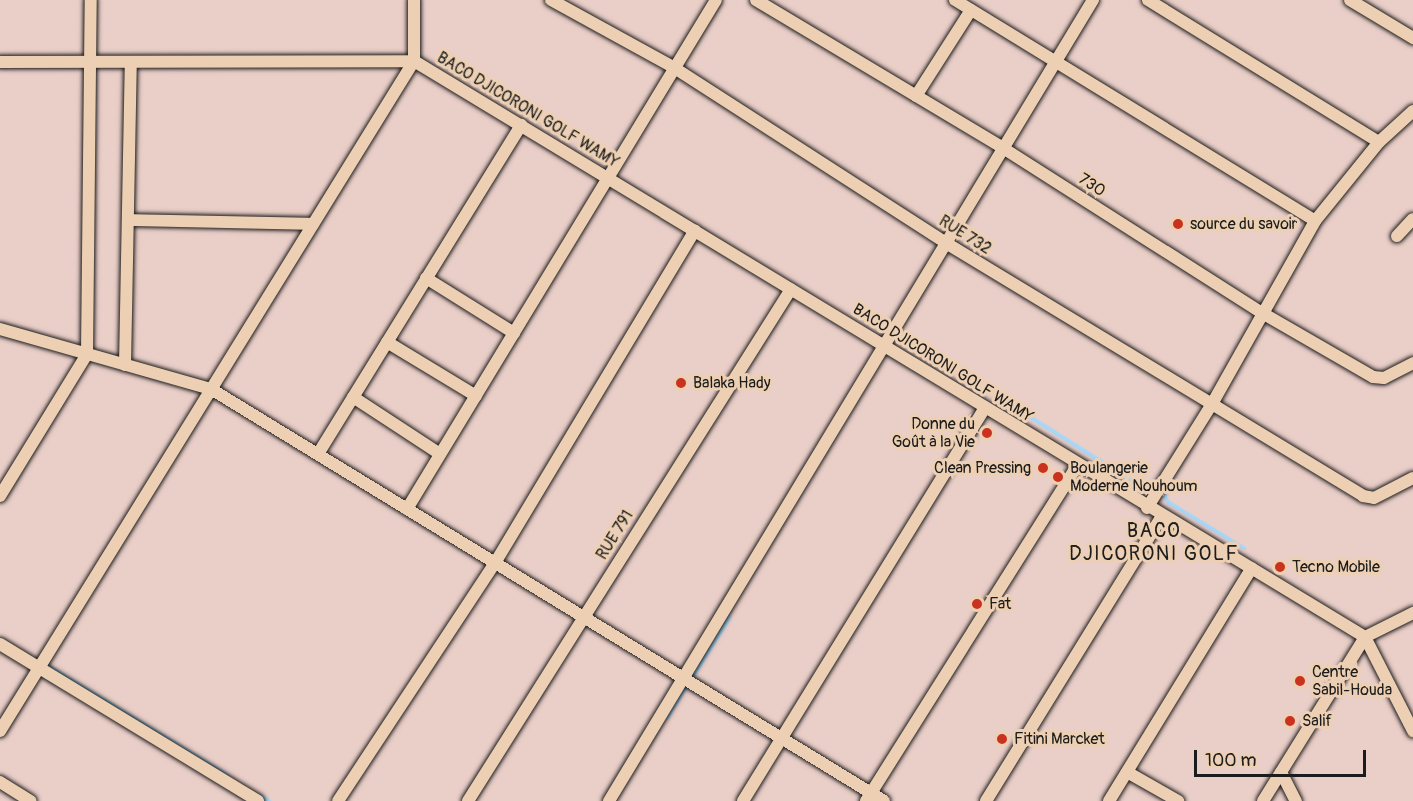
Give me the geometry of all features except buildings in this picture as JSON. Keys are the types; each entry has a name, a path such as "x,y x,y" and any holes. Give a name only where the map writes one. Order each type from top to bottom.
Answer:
{"street":[{"path":"0,496 87,354 91,0"},
{"path":"0,731 414,61 414,0"},
{"name":"RUE 732","path":"551,0 673,67 946,243 1363,496 1374,498 1413,478"},
{"path":"407,509 609,177 673,67 716,0"},
{"name":"730","path":"756,0 1003,148 1264,314 1373,376 1384,378 1413,363"},
{"path":"955,0 1315,221"},
{"path":"609,801 1093,0"},
{"path":"1148,0 1379,142"},
{"path":"1350,0 1413,38"},
{"path":"916,96 971,10"},
{"path":"0,62 414,61"},
{"name":"BACO DJICORONI GOLF WAMY","path":"414,61 609,177 1148,508 1365,637"},
{"path":"125,365 131,62"},
{"path":"1148,508 1212,404 1315,221 1379,142 1411,117"},
{"path":"318,454 521,125"},
{"path":"1397,236 1413,219"},
{"path":"128,220 313,224"},
{"path":"338,801 495,563 695,230"},
{"path":"426,278 514,333"},
{"name":"RUE 791","path":"468,801 791,289"},
{"path":"0,329 212,389 782,738 869,797 884,801"},
{"path":"387,342 476,396"},
{"path":"353,397 440,454"},
{"path":"743,801 985,408"},
{"path":"869,797 1078,465"},
{"path":"986,801 1162,516"},
{"path":"1109,801 1252,568"},
{"path":"1263,801 1365,637 1413,613"},
{"path":"1365,637 1413,731"},
{"path":"0,644 258,801"},
{"path":"1127,772 1178,801"},
{"path":"1281,772 1296,801"},
{"path":"0,782 31,801"}],"waterway":[{"path":"1019,410 1131,480 1155,489"},
{"path":"1162,491 1168,502 1244,548"},
{"path":"667,718 730,617"},
{"path":"47,665 227,775"},
{"path":"259,795 269,801"}],"place":[{"name":"source du savoir","path":"1178,224"},
{"name":"Balaka Hady","path":"681,383"},
{"name":"Donne du Goût à la Vie","path":"987,433"},
{"name":"Clean Pressing","path":"1043,468"},
{"name":"Boulangerie Moderne Nouhoum","path":"1058,477"},
{"name":"Tecno Mobile","path":"1280,567"},
{"name":"Fat","path":"977,604"},
{"name":"Centre Sabil-Houda","path":"1300,681"},
{"name":"Salif","path":"1290,721"},
{"name":"Fitini Marcket","path":"1002,739"}],"district":[{"name":"BACO DJICORONI GOLF","path":"1154,542"}]}
